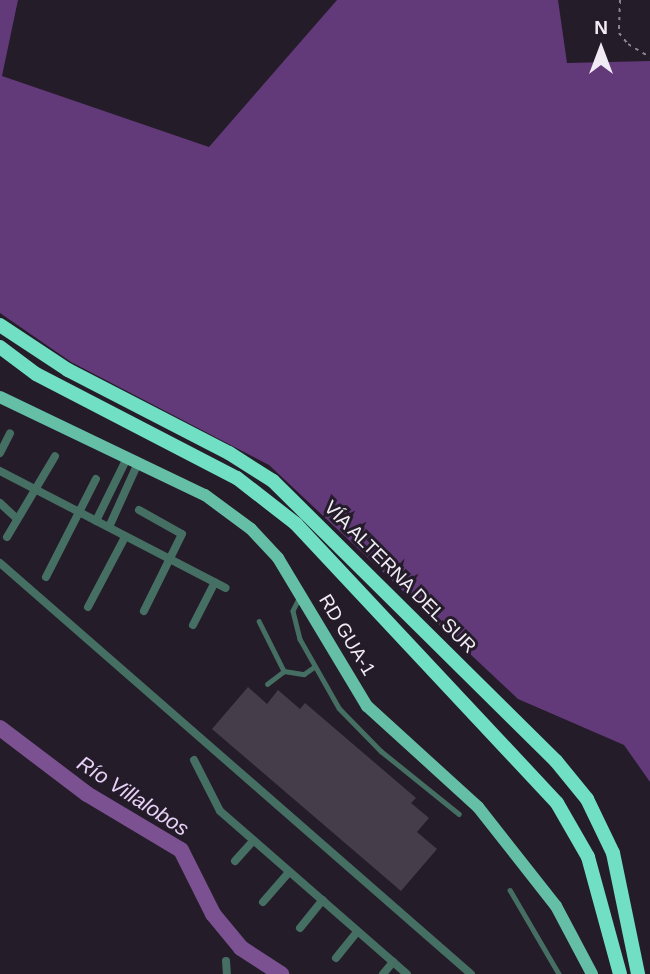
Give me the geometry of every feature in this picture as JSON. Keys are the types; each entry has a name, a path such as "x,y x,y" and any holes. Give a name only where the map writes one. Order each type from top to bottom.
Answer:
{"highway":[{"name":"VÍA ALTERNA DEL SUR","path":"0,325 68,370 229,453 273,481 549,754 587,799 607,838 621,885 638,974"},
{"name":"VÍA ALTERNA DEL SUR","path":"0,347 36,374 237,478 296,524 558,803 588,857 620,974"}],"main road":[{"name":"RD GUA-1","path":"0,397 233,513 278,558 367,706 487,818 556,906 592,974"}],"street":[{"path":"0,453 10,433"},
{"path":"7,537 55,456"},
{"path":"96,521 133,461"},
{"path":"109,527 133,461"},
{"path":"0,471 226,588"},
{"path":"46,578 81,513 96,478"},
{"path":"0,503 18,519"},
{"path":"139,510 182,531 144,611"},
{"path":"88,607 125,537"},
{"path":"0,563 471,974"},
{"path":"193,625 215,582"},
{"path":"194,760 220,811 252,842 407,974"},
{"path":"235,861 252,842"},
{"path":"262,902 288,873"},
{"path":"300,928 323,900"},
{"path":"336,958 357,932"},
{"path":"226,961 227,974"},
{"path":"383,974 393,962"}],"lane":[{"path":"301,595 293,618 314,667 339,708 371,741 459,814"},
{"path":"259,621 284,671"},
{"path":"267,684 284,671 304,674 314,667"},
{"path":"510,890 559,974"}],"path":[{"path":"620,0 619,33 628,44 650,57"}],"shaded area":[{"path":"0,0 18,0 2,76 209,147 337,0 558,0 567,63 650,61 650,782 624,745 518,699 269,465 71,362 0,313"}],"building":[{"path":"248,687 267,704 278,690 300,709 305,703 416,798 411,803 429,818 417,832 437,849 401,891 212,729"}],"waterway":[{"name":"Río Villalobos","path":"0,728 87,794 181,850 213,914 241,948 281,974"}]}
